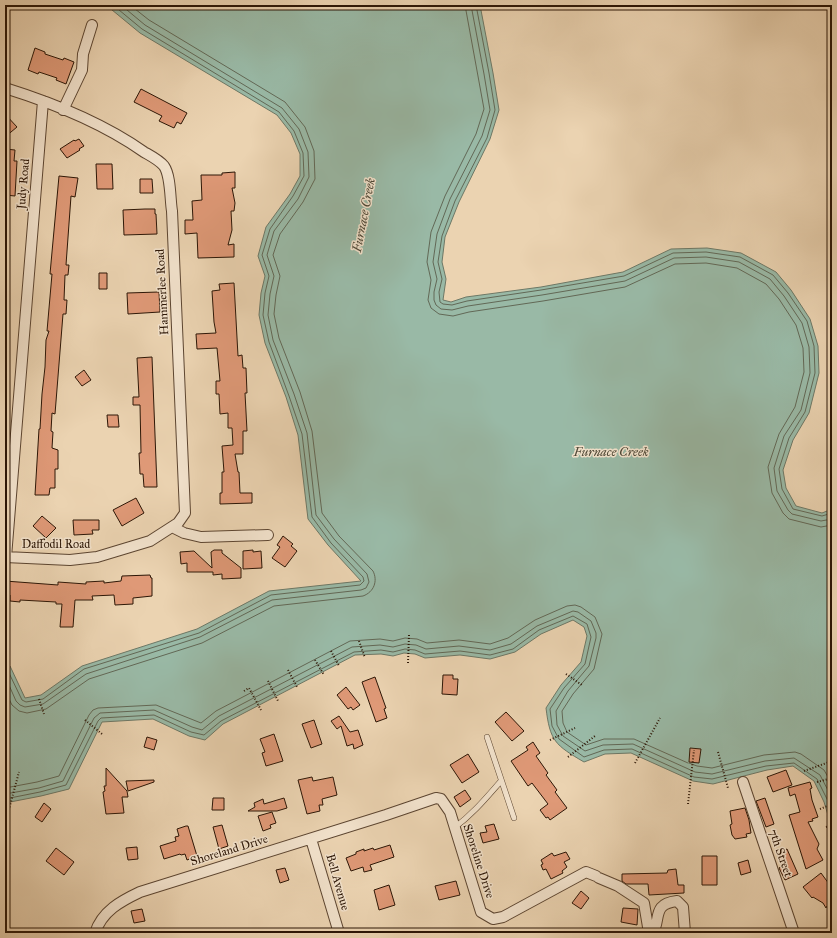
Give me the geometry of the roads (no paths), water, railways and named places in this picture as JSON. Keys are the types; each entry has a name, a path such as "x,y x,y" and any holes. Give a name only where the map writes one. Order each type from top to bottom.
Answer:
{"street":[{"path":"63,110 82,70 83,54 92,25"},
{"name":"Hammerlee Road","path":"5,88 34,97 128,140 158,161 165,168 169,182 172,212 185,506 185,513 178,523 172,527"},
{"name":"Judy Road","path":"6,557 43,101"},
{"path":"172,527 184,533 201,537 268,535"},
{"name":"Daffodil Road","path":"6,557 70,560 97,557 150,542 172,527"},
{"name":"7th Street","path":"743,782 794,933"},
{"name":"Shoreline Drive","path":"386,815 436,798 441,799 450,812 481,912 493,919 503,917 586,872 618,886 644,903 649,933"},
{"name":"Shoreland Drive","path":"95,933 102,918 114,906 140,892 386,815"},
{"name":"Bell Avenue","path":"311,839 339,933"},
{"path":"653,933 657,914 663,905 677,901 683,907 685,933"}],"lane":[{"path":"488,737 514,818"},
{"path":"454,828 478,808 502,782"}],"water":[{"name":"Furnace Creek","path":"106,5 480,5 499,110 490,139 459,202 445,237 442,262 446,279 443,300 451,302 466,297 541,287 623,272 671,249 707,248 741,253 776,272 791,290 810,319 818,346 819,373 809,413 793,440 783,470 786,488 796,506 822,513 832,509 832,828 824,802 814,781 793,766 767,770 713,784 693,781 631,753 605,754 584,762 566,751 560,746 552,735 546,708 561,685 581,662 587,636 584,627 573,620 541,634 515,652 490,659 460,655 425,658 415,654 404,653 393,656 381,654 355,655 223,724 205,740 189,736 153,719 102,722 69,789 5,803 5,666 10,666 25,698 41,695 82,666 197,629 269,591 361,581 328,545 308,519 298,435 286,397 265,343 259,315 261,293 265,276 258,256 266,227 290,194 300,176 300,154 291,133 277,115 140,33"}]}
